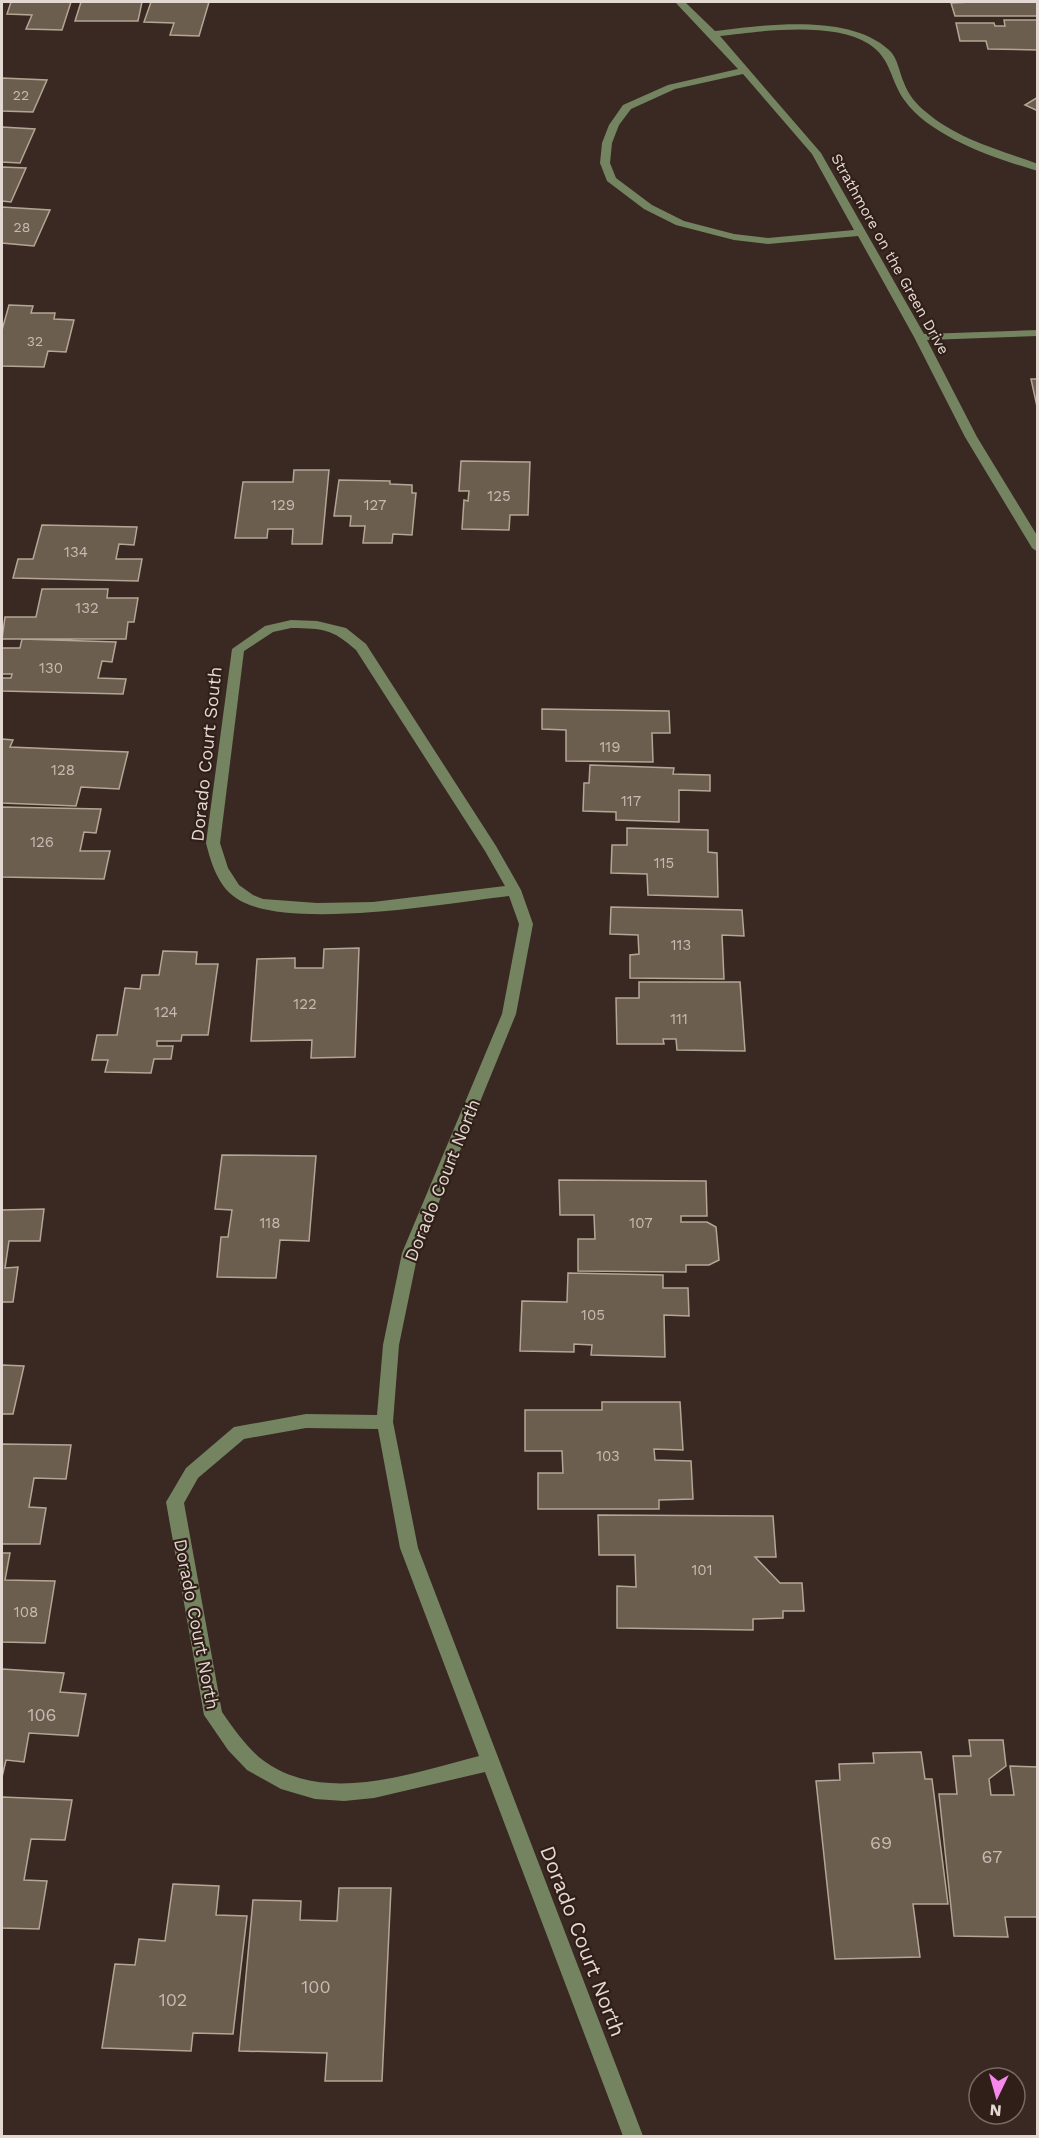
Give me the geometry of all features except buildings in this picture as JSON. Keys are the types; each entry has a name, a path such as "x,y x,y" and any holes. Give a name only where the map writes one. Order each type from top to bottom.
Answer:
{"street":[{"name":"Strathmore on the Green Drive","path":"680,2 713,34 816,153 920,337 971,437 1038,548"},
{"path":"713,34 804,27 858,36 877,44 887,53 894,64 898,81 909,100 923,116 955,134 1038,168"},
{"path":"744,70 672,87 627,107 614,125 607,143 605,163 611,179 648,207 680,223 734,237 768,241 861,233"},
{"path":"920,337 1038,333"},
{"name":"Dorado Court South","path":"509,1014 525,924 514,890 491,849 361,647 342,631 291,624 269,629 238,649 233,668 213,843 220,872 232,886 248,899 266,905 328,910 514,890"},
{"name":"Dorado Court North","path":"509,1014 410,1253 391,1345 385,1422 410,1548 633,2136"},
{"name":"Dorado Court North","path":"385,1422 306,1421 240,1432 192,1473 175,1502 213,1715 233,1744 260,1769 289,1785 340,1793 379,1788 491,1762"}]}
